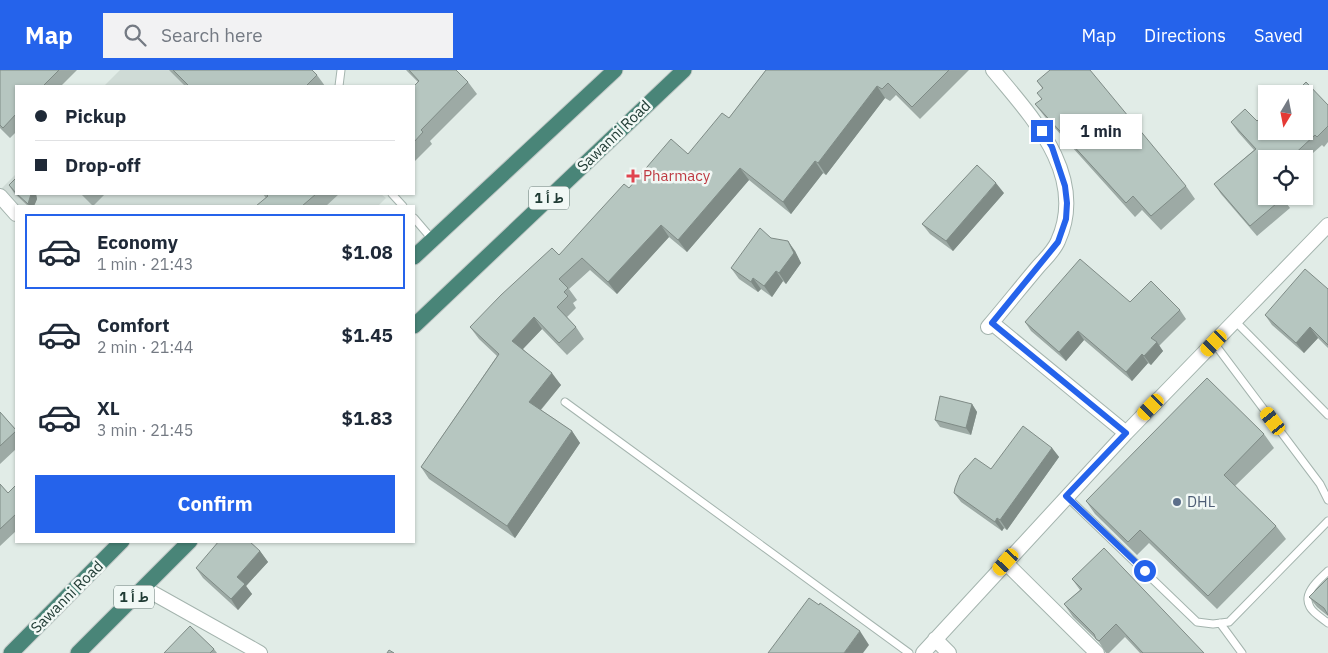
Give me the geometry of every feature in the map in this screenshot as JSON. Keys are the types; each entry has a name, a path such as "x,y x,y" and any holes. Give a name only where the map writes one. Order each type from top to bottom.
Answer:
{"highway":[{"path":"415,255 615,70"},
{"name":"Sawanni Road","path":"415,325 684,70"},
{"name":"Sawanni Road","path":"11,653 120,543"},
{"name":"ط أ 1","path":"78,653 188,543"}],"street":[{"path":"992,70 1031,115 1052,147 1065,186 1067,203 1066,219 1058,242 990,325 1126,433"},
{"path":"0,196 15,213"},
{"path":"923,653 1126,433 1235,321 1326,232"},
{"path":"1006,562 1097,653"},
{"path":"144,588 260,653"},
{"path":"935,639 949,653"}],"lane":[{"path":"339,85 341,70"},
{"path":"393,195 402,205"},
{"path":"415,219 432,239"},
{"path":"1235,321 1328,415"},
{"path":"1214,343 1320,484 1328,500"},
{"path":"565,402 909,653"},
{"path":"1066,496 1197,622 1213,624 1229,622 1328,521"},
{"path":"1328,571 1309,592 1308,598 1310,608 1328,623"},
{"path":"1220,623 1242,653"}],"shaded area":[{"path":"120,70 257,70 272,85 105,85"},
{"path":"15,175 15,195 382,195 386,198 379,205 15,205 0,190"}],"building":[{"path":"0,70 59,70 44,85 15,85 15,115 3,128 0,125"},
{"path":"173,70 312,70 317,75 307,85 188,85"},
{"path":"409,70 456,70 468,82 421,130 423,132 415,141 415,85 419,81"},
{"path":"766,70 949,70 912,107 888,83 882,89 877,86 818,163 815,161 783,202 740,168 678,240 661,225 608,282 582,258 559,279 568,288 564,292 568,296 557,307 576,327 559,343 534,317 512,341 552,373 529,402 572,431 507,526 421,467 499,354 470,327 501,295 552,248 559,255 624,184 629,188 671,139 688,154 722,113 729,118"},
{"path":"1050,70 1090,70 1186,186 1151,216 1133,196 1126,203 1035,104 1042,99 1037,93 1043,88 1037,81"},
{"path":"1313,89 1328,105 1328,126 1317,137 1315,135 1313,137"},
{"path":"1245,109 1257,121 1258,140 1310,140 1299,150 1258,150 1258,205 1275,205 1250,226 1214,184 1256,149 1231,122"},
{"path":"977,165 996,183 946,241 922,224"},
{"path":"15,179 15,192 9,185"},
{"path":"18,195 31,195 28,204"},
{"path":"315,195 303,205 257,205 268,196"},
{"path":"760,228 771,238 788,241 794,253 779,273 776,271 764,286 753,278 751,282 731,268"},
{"path":"1080,259 1130,302 1151,281 1180,310 1151,338 1157,342 1144,356 1142,354 1126,372 1078,331 1059,352 1025,322"},
{"path":"1305,269 1328,289 1328,345 1310,327 1296,343 1265,315"},
{"name":"DHL","path":"1207,378 1264,434 1224,475 1276,526 1208,596 1140,530 1128,542 1086,501"},
{"path":"940,396 972,404 966,428 935,420"},
{"path":"0,412 15,429 15,432 0,446"},
{"path":"1023,426 1052,448 1000,520 997,518 995,522 954,493 955,488 960,475 975,458 991,469"},
{"path":"0,484 8,493 15,486 15,515 0,529"},
{"path":"217,543 251,543 260,551 237,577 245,584 231,599 196,568"},
{"path":"1104,548 1204,653 1143,653 1116,624 1099,641 1096,639 1094,634 1064,604 1082,589 1072,579"},
{"path":"1328,578 1328,615 1324,608 1309,597"},
{"path":"809,598 819,605 820,603 860,631 844,653 768,653"},
{"path":"190,626 214,649 210,653 164,653"}],"place":[{"name":"Pharmacy","path":"633,176"},
{"name":"DHL","path":"1177,502"}],"route":[{"path":"1042,131 1052,147 1065,186 1066,219 1058,242 992,323 1126,433 1066,496 1145,571"}]}
